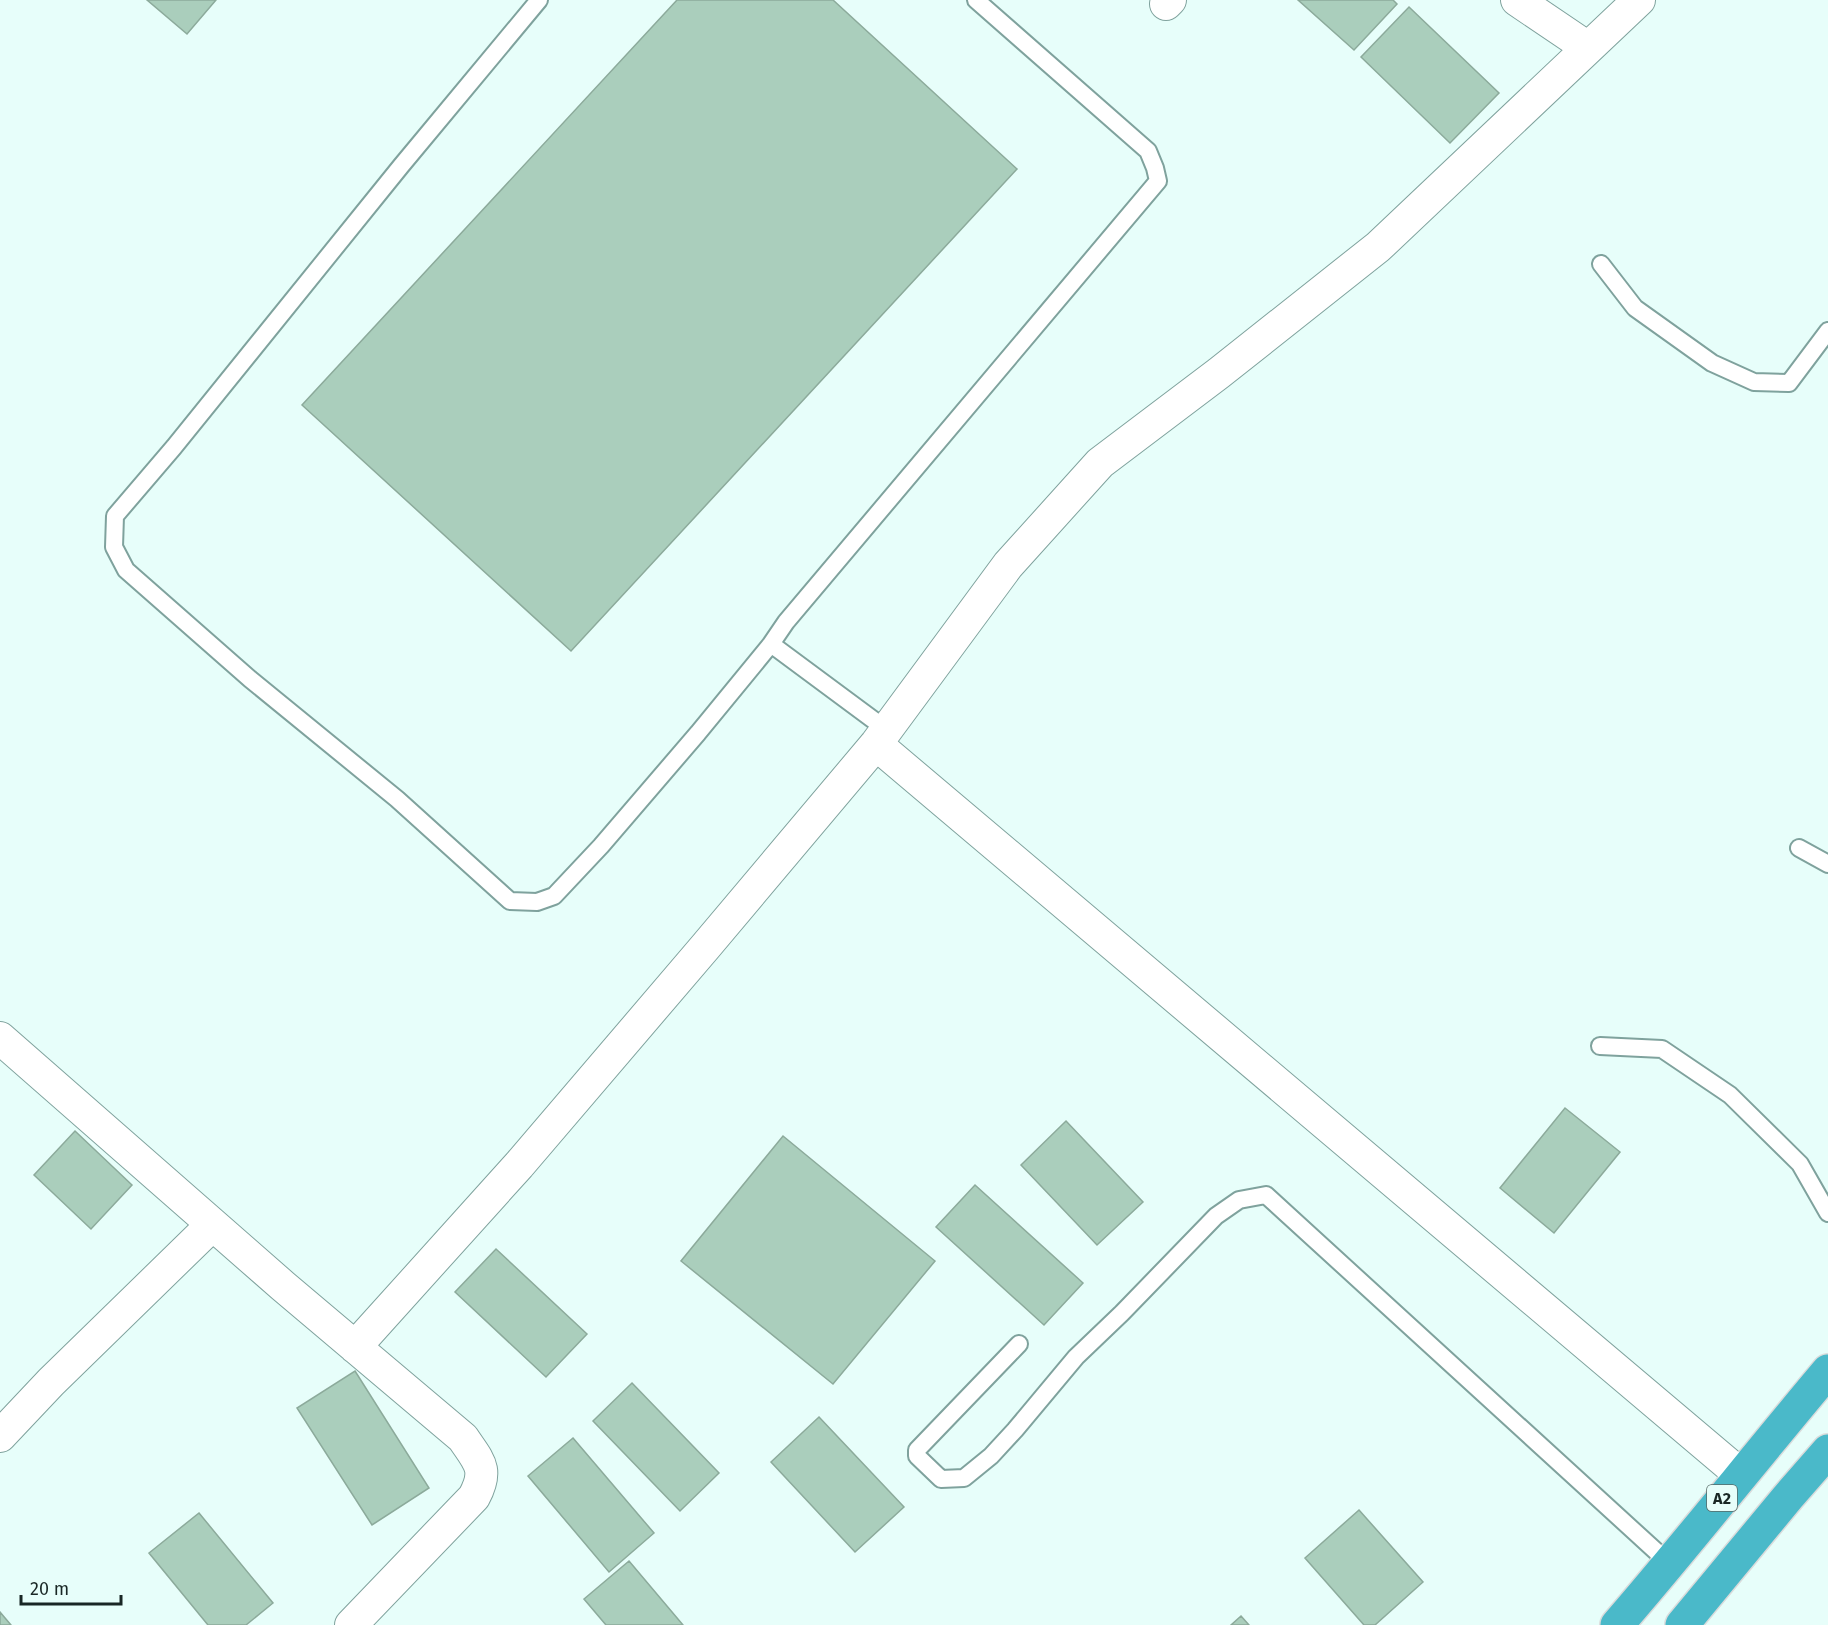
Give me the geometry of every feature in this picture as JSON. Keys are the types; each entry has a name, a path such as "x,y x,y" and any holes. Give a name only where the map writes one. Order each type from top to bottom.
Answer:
{"highway":[{"name":"A2","path":"1617,1625 1828,1371"},
{"path":"1682,1625 1828,1451"}],"street":[{"path":"1517,0 1588,48"},
{"path":"355,1347 519,1165 881,737 1008,565 1100,463 1219,373 1378,247 1639,0"},
{"path":"881,737 1741,1475"},
{"path":"0,1038 212,1225 464,1438 482,1466 481,1484 474,1497 351,1625"},
{"path":"0,1436 60,1373 212,1225"}],"lane":[{"path":"539,0 115,516 114,547 126,570 250,679 397,800 510,901 537,902 554,896 601,846 698,733 771,644 794,612 1158,182 1148,151 976,0"},
{"path":"1601,264 1635,308 1712,363 1754,382 1789,383 1828,331"},
{"path":"771,644 881,737"},
{"path":"1799,848 1828,864"},
{"path":"1600,1046 1662,1049 1730,1095 1800,1164 1828,1213"},
{"path":"1019,1344 917,1450 917,1456 941,1479 964,1478 991,1455 1076,1357 1216,1216 1239,1200 1266,1195 1670,1564"}],"building":[{"path":"147,0 216,0 187,34"},
{"path":"677,0 833,0 1017,169 571,651 302,405"},
{"path":"1298,0 1393,0 1397,4 1354,50"},
{"path":"1409,7 1499,93 1450,143 1361,57"},
{"path":"1565,1108 1620,1152 1554,1233 1500,1188"},
{"path":"1066,1121 1143,1202 1097,1245 1021,1165"},
{"path":"75,1131 132,1185 91,1229 34,1175"},
{"path":"783,1136 935,1261 833,1384 681,1261"},
{"path":"975,1185 1083,1283 1044,1325 936,1227"},
{"path":"496,1249 587,1334 546,1377 455,1292"},
{"path":"355,1371 429,1488 372,1525 297,1408"},
{"path":"632,1383 719,1473 680,1511 593,1421"},
{"path":"819,1417 904,1507 855,1552 771,1462"},
{"path":"573,1438 654,1533 609,1572 528,1476"},
{"path":"1359,1510 1423,1582 1375,1625 1364,1625 1305,1558"},
{"path":"199,1513 273,1603 246,1625 208,1625 149,1553"},
{"path":"629,1561 683,1625 606,1625 584,1599"},
{"path":"0,1612 11,1625 0,1625"},
{"path":"1241,1616 1249,1625 1231,1625"}]}
